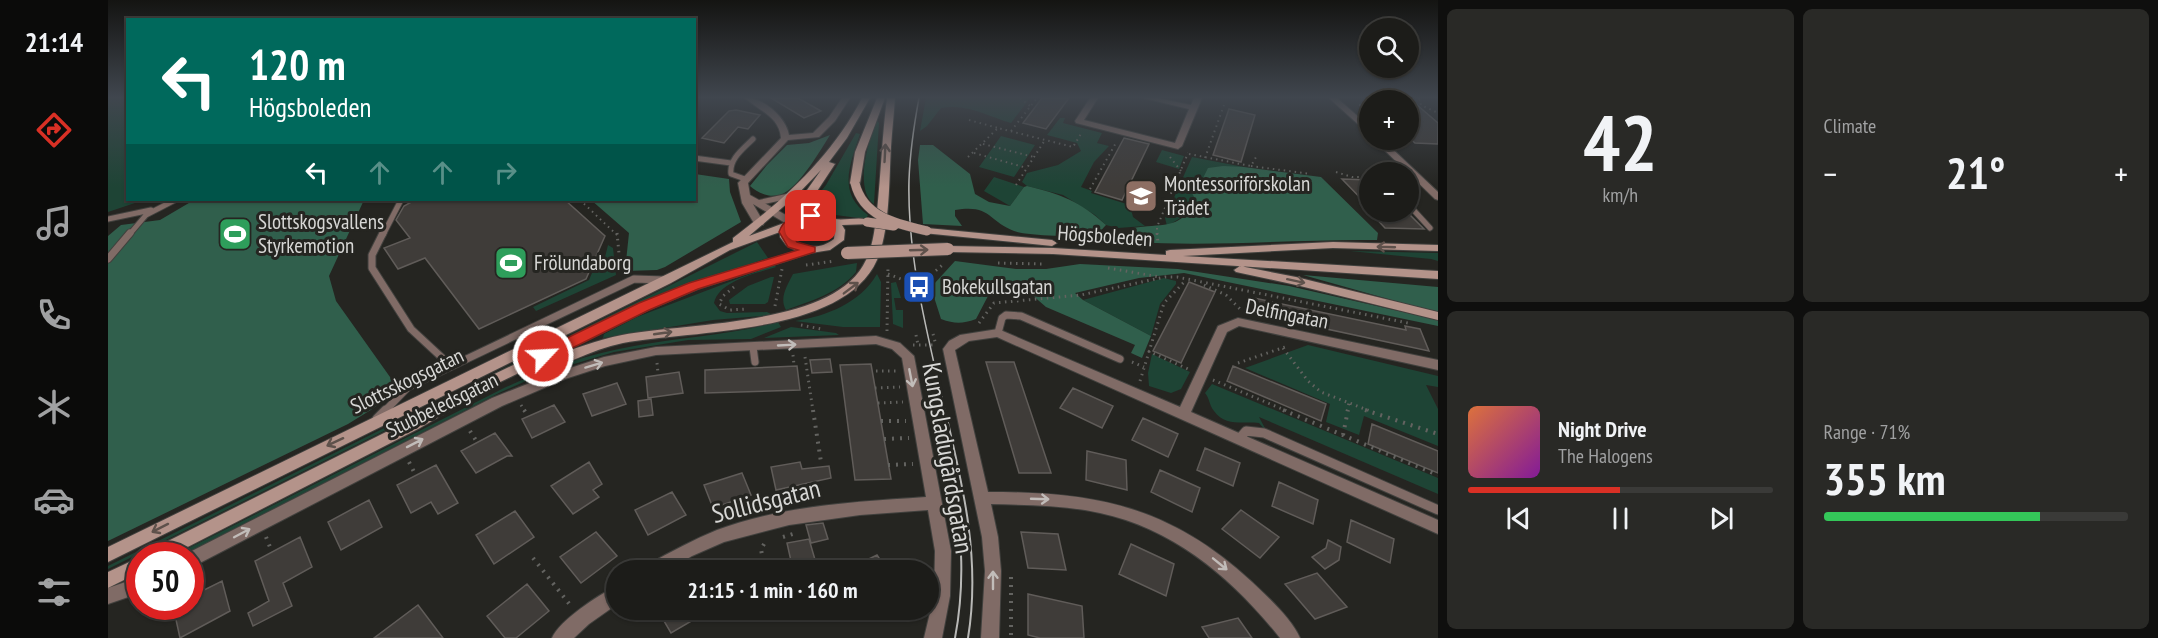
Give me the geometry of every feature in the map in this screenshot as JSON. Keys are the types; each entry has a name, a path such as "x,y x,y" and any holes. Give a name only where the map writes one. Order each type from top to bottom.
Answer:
{"main road":[{"path":"773,212 819,166 848,128"},
{"path":"791,223 854,128"},
{"name":"Högsboleden","path":"869,128 860,152 855,183 861,201 874,212 895,222 927,231"},
{"name":"Slottsskogsgatan","path":"463,398 489,390 561,358 612,342 782,317 817,308 845,293 860,282 873,259 881,209 887,128"},
{"name":"Slottsskogsgatan","path":"726,248 773,212"},
{"name":"Högsboleden","path":"1173,256 1053,251 845,256 798,247 788,241 784,232 791,223 814,216 832,222 867,222 927,231 1173,256 1438,275"},
{"path":"817,249 834,245 840,238 840,230 832,222"},
{"name":"Slottsskogsgatan","path":"108,555 667,280 726,248 791,223"},
{"path":"1173,256 1333,245 1438,248"},
{"name":"Slottsskogsgatan","path":"181,542 463,398 485,384 675,293 736,272 817,249"},
{"path":"1173,256 1296,281 1438,316"},
{"path":"108,580 126,571"}],"street":[{"path":"759,223 747,203 743,183 785,138 785,128"},
{"path":"785,138 816,135 823,128"},
{"path":"1108,128 1178,146 1186,128"},
{"path":"1387,150 1398,162"},
{"path":"1419,183 1438,197"},
{"path":"747,197 791,223"},
{"name":"Delfingatan","path":"1183,415 1222,329 1238,322 1438,365"},
{"path":"946,350 964,339 998,333 1438,527"},
{"name":"Kungsladugårdsgatan","path":"882,335 908,356 935,502 944,572 933,638"},
{"name":"Stubbeledsgatan","path":"204,558 375,464 532,386 604,362 640,353 753,347 882,335"},
{"name":"Kungsladugårdsgatan","path":"946,350 990,537 993,571 990,638"},
{"path":"981,498 1051,499 1101,506 1164,529 1219,561 1251,590 1291,638"},
{"name":"Sollidsgatan","path":"667,560 678,553 759,524 817,512 935,502"},
{"path":"108,596 126,590"},
{"path":"561,638 581,620 606,603"}],"lane":[{"path":"745,179 731,174 729,170 731,163 753,139"},
{"path":"696,158 731,163"},
{"path":"757,203 792,195"},
{"path":"108,259 146,215 173,201"},
{"path":"400,201 372,255 372,268 411,328 451,366"},
{"path":"108,219 154,210"},
{"path":"1419,216 1430,228"},
{"path":"371,425 408,387 634,279 667,280"},
{"path":"998,333 1002,318 1006,315 1021,316 1120,359"},
{"path":"753,347 755,362"},
{"path":"1239,439 1246,431 1264,433 1438,510"}],"path":[{"path":"968,157 998,128 1073,147 1084,128"},
{"path":"1011,131 1014,128"},
{"path":"1205,158 1216,128"},
{"path":"1090,189 1122,131"},
{"path":"1016,185 1045,140"},
{"path":"982,144 1034,158"},
{"path":"1178,146 1189,154 1205,158 1311,174"},
{"path":"1164,152 1181,172"},
{"path":"973,153 1027,168"},
{"path":"1158,243 1157,227 1189,154"},
{"path":"1251,166 1256,158"},
{"path":"1336,172 1359,177"},
{"path":"581,201 617,233 621,275"},
{"path":"922,282 945,263 945,253"},
{"path":"805,265 845,256"},
{"path":"996,263 1054,264"},
{"path":"1104,267 1177,277 1409,324"},
{"path":"772,272 789,268"},
{"path":"769,308 775,308 782,270"},
{"path":"888,274 906,280"},
{"path":"971,327 984,319 994,303 1081,295 1165,277"},
{"path":"1134,394 1167,299 1183,282 1189,280 1226,295 1257,326"},
{"path":"738,285 723,296 720,307 730,310 752,309"},
{"path":"1162,311 1169,314"},
{"path":"1157,326 1162,328"},
{"path":"882,335 894,334"},
{"path":"933,334 936,345"},
{"path":"916,335 918,345"},
{"path":"910,345 936,345 946,350"},
{"path":"1238,363 1283,348 1312,386 1349,403 1438,434"},
{"path":"804,350 821,462"},
{"path":"1149,351 1200,375 1438,475"},
{"path":"657,359 658,373"},
{"path":"876,371 898,371"},
{"path":"875,388 900,387"},
{"path":"878,403 903,402"},
{"path":"1343,435 1349,403"},
{"path":"881,422 906,421"},
{"path":"467,427 477,442"},
{"path":"884,439 909,438"},
{"path":"407,458 415,474"},
{"path":"888,465 914,464"},
{"path":"264,532 272,552"},
{"path":"533,558 581,620"},
{"path":"1010,567 1011,638"}],"green space":[{"path":"108,128 126,128 126,201 141,201 108,212"},
{"path":"875,128 879,128 874,204 868,197 864,177 870,140"},
{"path":"1053,128 1082,128 1102,133 1097,143 1109,146 1094,162 1081,187 1092,191 1091,193 1130,205 1133,217 1145,226 1118,228 1106,225 1095,215 1063,195 1027,186 1022,182 1027,173 1058,165 1081,151 1077,143 1047,135"},
{"path":"856,133 860,134 850,167 849,187 858,206 868,215 866,219 805,211 826,185"},
{"path":"830,135 804,174 786,192 777,196 767,195 750,186 787,145 809,143"},
{"path":"1001,136 1035,145 1014,177 979,167"},
{"path":"920,145 933,145 970,174 975,194 989,202 1010,206 1027,186 1069,200 1106,225 1094,238 1030,234 1005,227 988,214 976,209 955,210 955,216 962,226 923,224 918,160"},
{"path":"1162,150 1184,156 1179,169 1156,162"},
{"path":"1192,157 1244,167 1220,169 1208,175 1193,195 1196,202 1190,210 1167,226 1165,218"},
{"path":"1244,167 1321,177 1359,214 1359,222 1367,222 1378,233 1377,240 1195,244 1134,242 1133,228 1176,222 1190,211 1196,202 1189,186 1202,180 1208,168"},
{"path":"696,174 729,179 730,192 741,222 665,267 657,270 625,271 629,233 592,201 696,201"},
{"path":"994,177 1024,187 1010,206 984,191"},
{"path":"192,201 364,201 329,276 336,301 390,377 396,390 374,408 348,424 108,541 108,236 121,225 160,220"},
{"path":"813,222 826,227 827,237 811,241 798,236 796,231 798,227"},
{"path":"757,242 768,258 682,287 632,307 162,542 156,542"},
{"path":"608,245 613,248 616,275 536,311 533,307 589,280 595,266 603,265"},
{"path":"1350,251 1438,253 1438,261 1431,259"},
{"path":"955,261 1016,269 1046,269 1080,264 1178,269 1289,286 1438,320 1438,326 1184,273 1139,278 1075,293 1083,300 1151,336 1142,358 1131,353 1135,345 1046,307 1031,294 988,296 976,319 971,321 958,323 941,319 934,297 934,284"},
{"path":"857,263 856,272 841,286 824,296 786,310 783,301 793,274"},
{"path":"774,265 776,267 749,275 723,289 717,295 714,303 720,311 727,313 767,312 773,315 713,320 603,338 604,334 637,317"},
{"path":"877,274 881,282 880,327 843,327 795,321 819,316 842,306 862,293"},
{"path":"1303,275 1438,287 1438,313"},
{"path":"774,277 768,302 765,304 730,304 729,300 748,286"},
{"path":"1164,278 1176,281 1176,284 1160,304 1151,336 1083,300"},
{"path":"896,282 901,298 894,298 896,310 903,310 903,328 893,324 891,283"},
{"path":"778,322 781,327 751,339 688,340 614,352 544,373 499,393 204,545 204,542 201,542 500,390 548,369 616,349 742,330"},
{"path":"791,327 836,333 839,335 764,338"},
{"path":"1308,345 1438,376 1438,387 1426,385 1438,409 1438,446 1364,416 1359,435 1326,422 1330,404 1245,368"},
{"path":"1152,354 1190,372 1181,389 1171,393 1149,386 1148,373"},
{"path":"1212,384 1438,478 1438,494 1259,417 1267,432 1259,423 1223,419 1212,409 1205,393"},
{"path":"126,557 126,560 108,569 108,566"}],"building":[{"path":"712,128 737,128 724,143 702,138"},
{"path":"1222,128 1251,128 1241,162 1213,155"},
{"path":"1419,128 1438,128 1438,144 1419,143"},
{"path":"1124,138 1149,144 1122,200 1095,192"},
{"path":"1342,179 1359,180 1359,197"},
{"name":"Frölundaborg","path":"413,201 566,201 605,236 586,279 479,329 425,258 398,269 384,248 410,238 396,220 404,206"},
{"path":"1379,222 1417,222 1424,229 1385,228"},
{"path":"1189,282 1215,292 1181,363 1153,351"},
{"path":"1249,297 1406,330 1405,326 1420,329 1429,351 1252,313"},
{"path":"830,359 832,372 812,373 810,360"},
{"path":"986,362 1014,362 1051,473 1019,473"},
{"path":"871,364 891,479 855,480 840,365"},
{"path":"797,366 800,390 705,393 705,370"},
{"path":"1233,366 1326,404 1321,421 1227,381"},
{"path":"679,372 683,393 648,398 646,377"},
{"path":"617,383 626,404 592,416 583,394"},
{"path":"1073,388 1113,406 1102,428 1060,408"},
{"path":"651,399 653,415 639,417 638,401"},
{"path":"554,405 565,422 532,438 522,419"},
{"path":"1143,418 1178,434 1168,457 1132,440"},
{"path":"1372,424 1438,451 1438,473 1368,444"},
{"path":"495,433 512,456 507,456 476,473 461,451"},
{"path":"1205,448 1240,463 1233,486 1197,470"},
{"path":"1087,451 1126,460 1127,490 1086,480"},
{"path":"589,462 602,484 593,490 599,497 573,514 551,486"},
{"path":"800,462 802,469 829,466 831,478 776,490 771,467"},
{"path":"436,465 458,503 438,514 431,502 411,513 397,485"},
{"path":"1160,470 1200,488 1192,512 1151,492"},
{"path":"742,473 751,495 713,508 704,485"},
{"path":"1279,482 1318,500 1313,524 1272,506"},
{"path":"672,492 686,515 648,535 635,510"},
{"path":"369,500 382,527 341,550 328,522"},
{"path":"1241,510 1279,537 1260,558 1222,529"},
{"path":"515,511 534,537 494,564 476,535"},
{"path":"1351,520 1394,539 1390,563 1347,542"},
{"path":"823,523 828,539 811,543 806,525"},
{"path":"596,532 617,556 612,560 606,560 606,564 581,583 560,557"},
{"path":"1021,532 1058,534 1066,570 1028,568"},
{"path":"300,537 312,567 283,583 292,606 253,626 248,613 269,601 255,561"},
{"path":"809,539 815,560 791,560 787,543"},
{"path":"1328,540 1341,547 1339,560 1325,569 1312,557 1326,548"},
{"path":"1131,544 1174,564 1166,596 1119,574"},
{"path":"877,555 880,560 867,560"},
{"path":"1317,573 1347,607 1315,619 1285,584"},
{"path":"222,581 230,611 180,638 176,620 204,620 204,590"},
{"path":"527,584 549,611 516,638 505,638 487,616"},
{"path":"1028,594 1082,606 1084,638 1040,638 1028,635"},
{"path":"418,605 443,638 374,638"},
{"path":"1238,618 1252,638 1209,638 1202,627"},
{"path":"663,620 693,620 671,633"}],"tram line":[{"path":"914,128 910,170 911,238 920,297 945,411"},
{"path":"945,410 964,495 971,551 972,580 968,638"},
{"path":"954,485 961,562 960,599 955,638"}],"place":[{"name":"Montessoriförskolan Trädet","path":"1141,196"},
{"name":"Slottskogsvallens Styrkemotion","path":"235,234"},
{"name":"Frölundaborg","path":"511,263"},
{"name":"Bokekullsgatan","path":"919,287"}],"route":[{"path":"543,356 693,286 811,250 792,244 785,237 784,232 786,226 793,220 811,216"}]}
